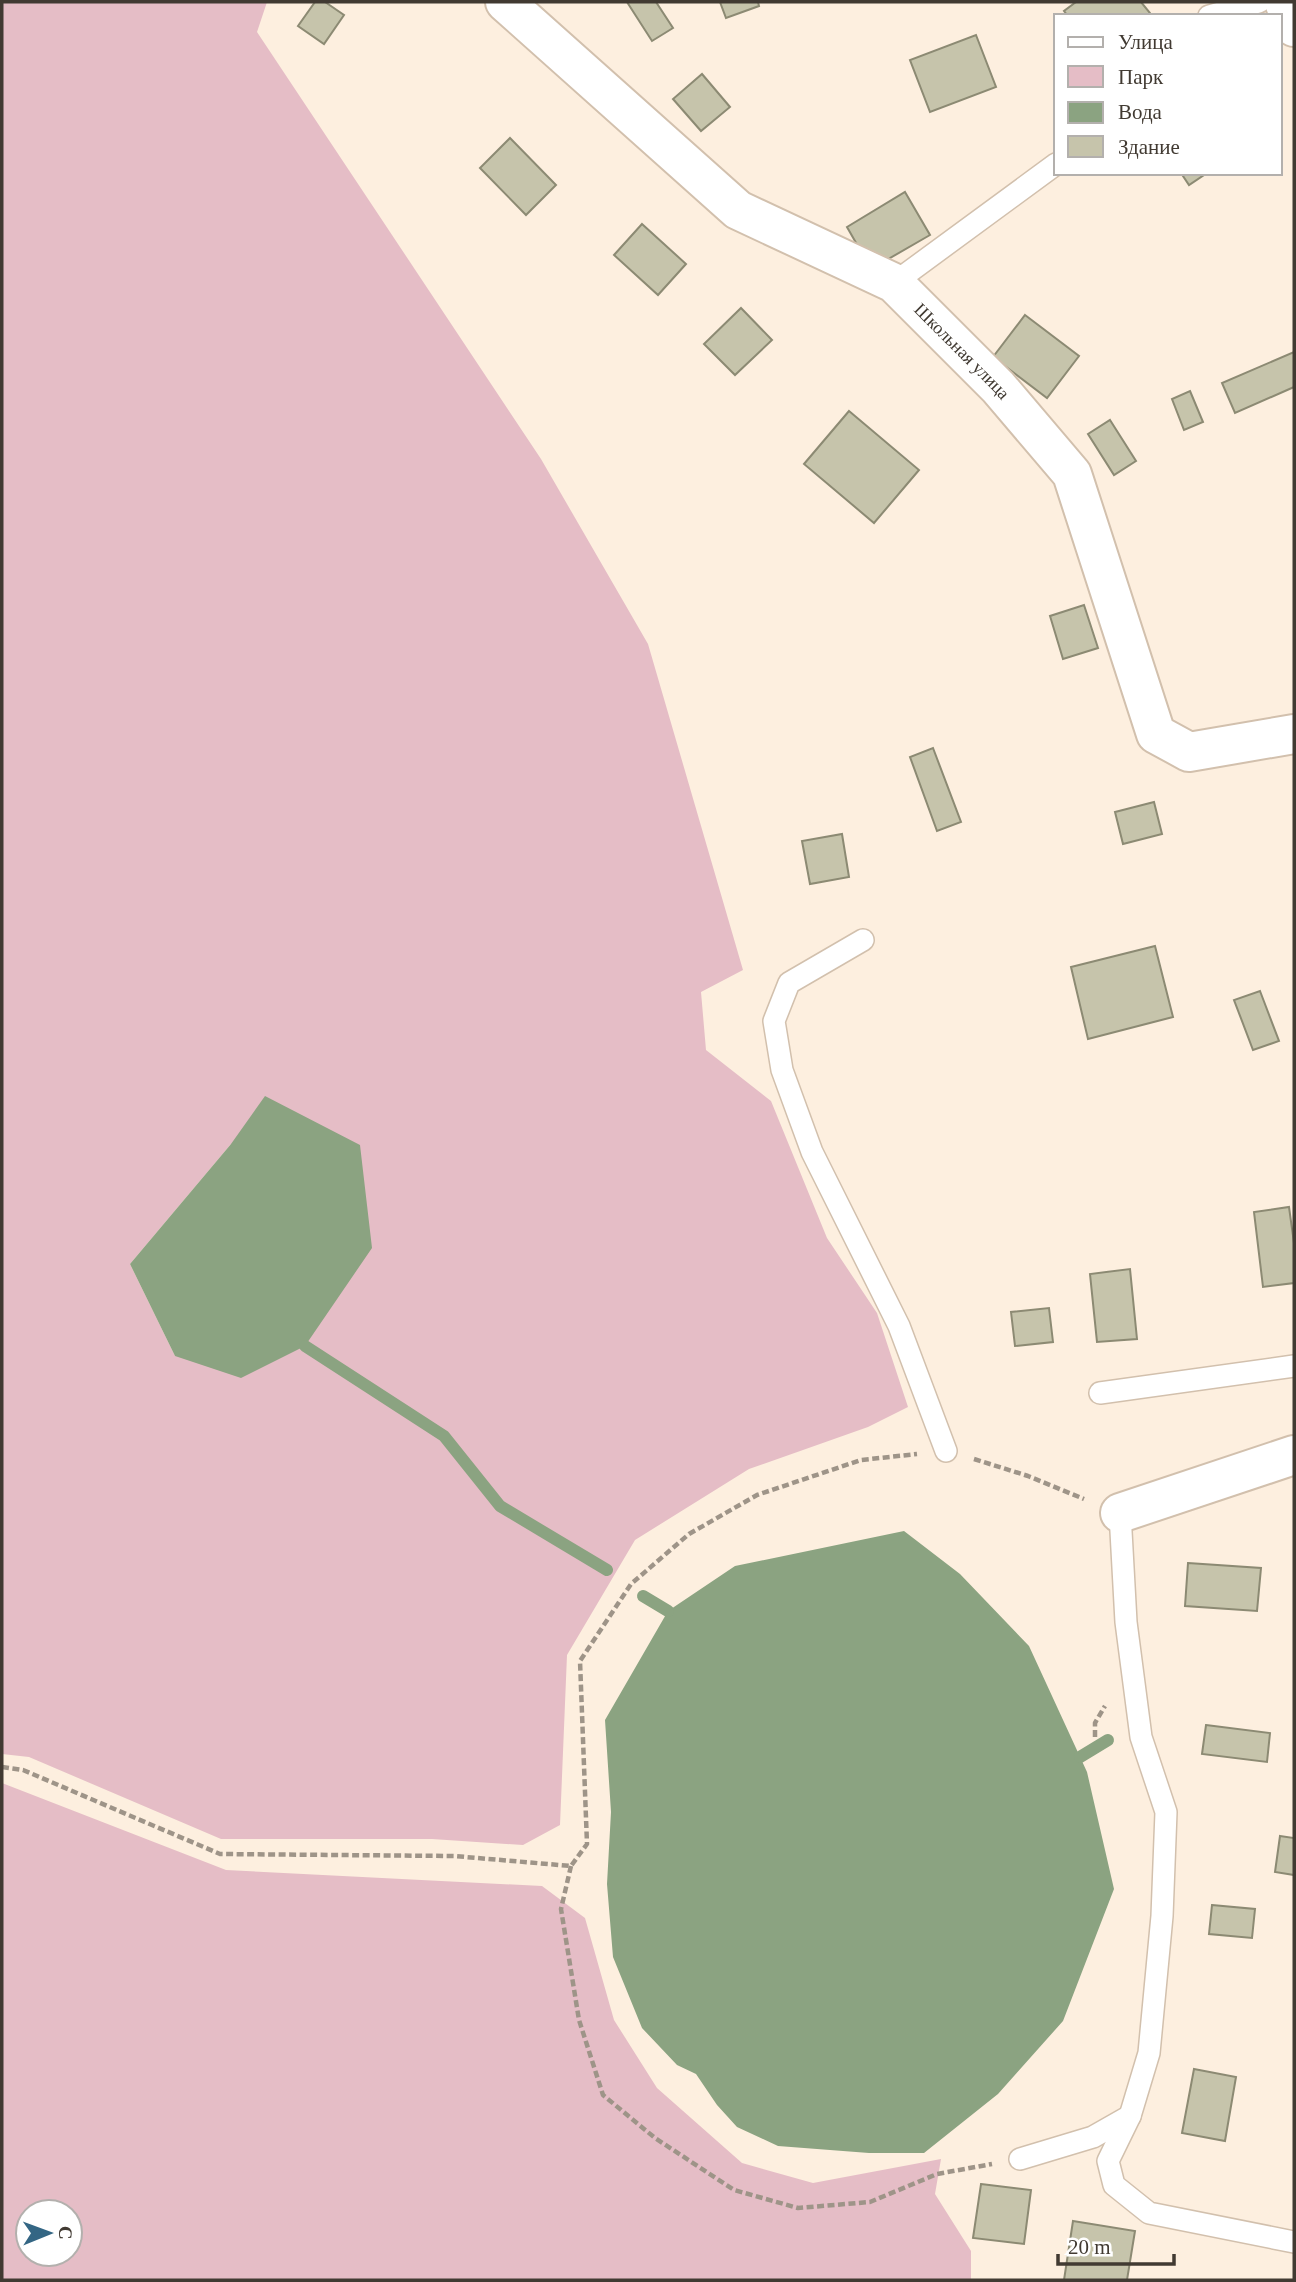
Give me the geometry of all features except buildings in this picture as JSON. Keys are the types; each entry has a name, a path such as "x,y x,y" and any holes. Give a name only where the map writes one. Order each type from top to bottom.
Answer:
{"street":[{"name":"Школьная улица","path":"505,2 738,210 894,283 998,387 1072,474 1156,734 1189,752 1294,734"},
{"path":"1284,2 1294,27"},
{"path":"1120,1513 1294,1455"}],"lane":[{"path":"1216,14 1259,2"},
{"path":"894,283 1054,165"},
{"path":"863,940 789,983 774,1021 780,1058 812,1153 899,1326 946,1451"},
{"path":"1100,1393 1294,1366"},
{"path":"1120,1513 1126,1622 1140,1737 1166,1812 1162,1916 1149,2053 1130,2116 1108,2161 1114,2185 1149,2213 1294,2242"},
{"path":"1020,2159 1093,2137 1130,2116"}],"path":[{"path":"1020,2159 937,2174 870,2202 798,2208 734,2190 655,2138 603,2095 579,2020 561,1909 571,1866 587,1844 580,1661 631,1584 690,1534 757,1496 861,1460 946,1451 1028,1476 1120,1513"},
{"path":"2,1767 23,1770 220,1854 454,1856 571,1866"}],"green space":[{"path":"2,2 267,2 257,32 541,459 648,644 743,970 701,992 706,1050 771,1101 827,1238 877,1313 908,1407 868,1427 749,1469 635,1540 567,1655 560,1825 523,1845 432,1839 221,1839 29,1757 2,1754","holes":["231,1144 175,1356 130,1264"]},
{"path":"2,1783 226,1870 542,1886 585,1918 614,2020 657,2088 742,2163 813,2183 941,2159 935,2194 971,2251 971,2280 2,2280"}],"water":[{"path":"265,1096 360,1145 372,1248 305,1346 241,1378 175,1356 130,1264 231,1144"},
{"path":"904,1531 960,1574 1029,1646 1087,1772 1114,1889 1063,2021 998,2094 924,2153 869,2153 778,2146 737,2127 717,2105 696,2074 677,2065 642,2028 613,1957 607,1884 611,1812 605,1720 668,1611 735,1566"}],"waterway":[{"path":"305,1346 444,1436 500,1506 607,1570"},
{"path":"643,1596 668,1611"},
{"path":"1080,1757 1108,1740"}]}
